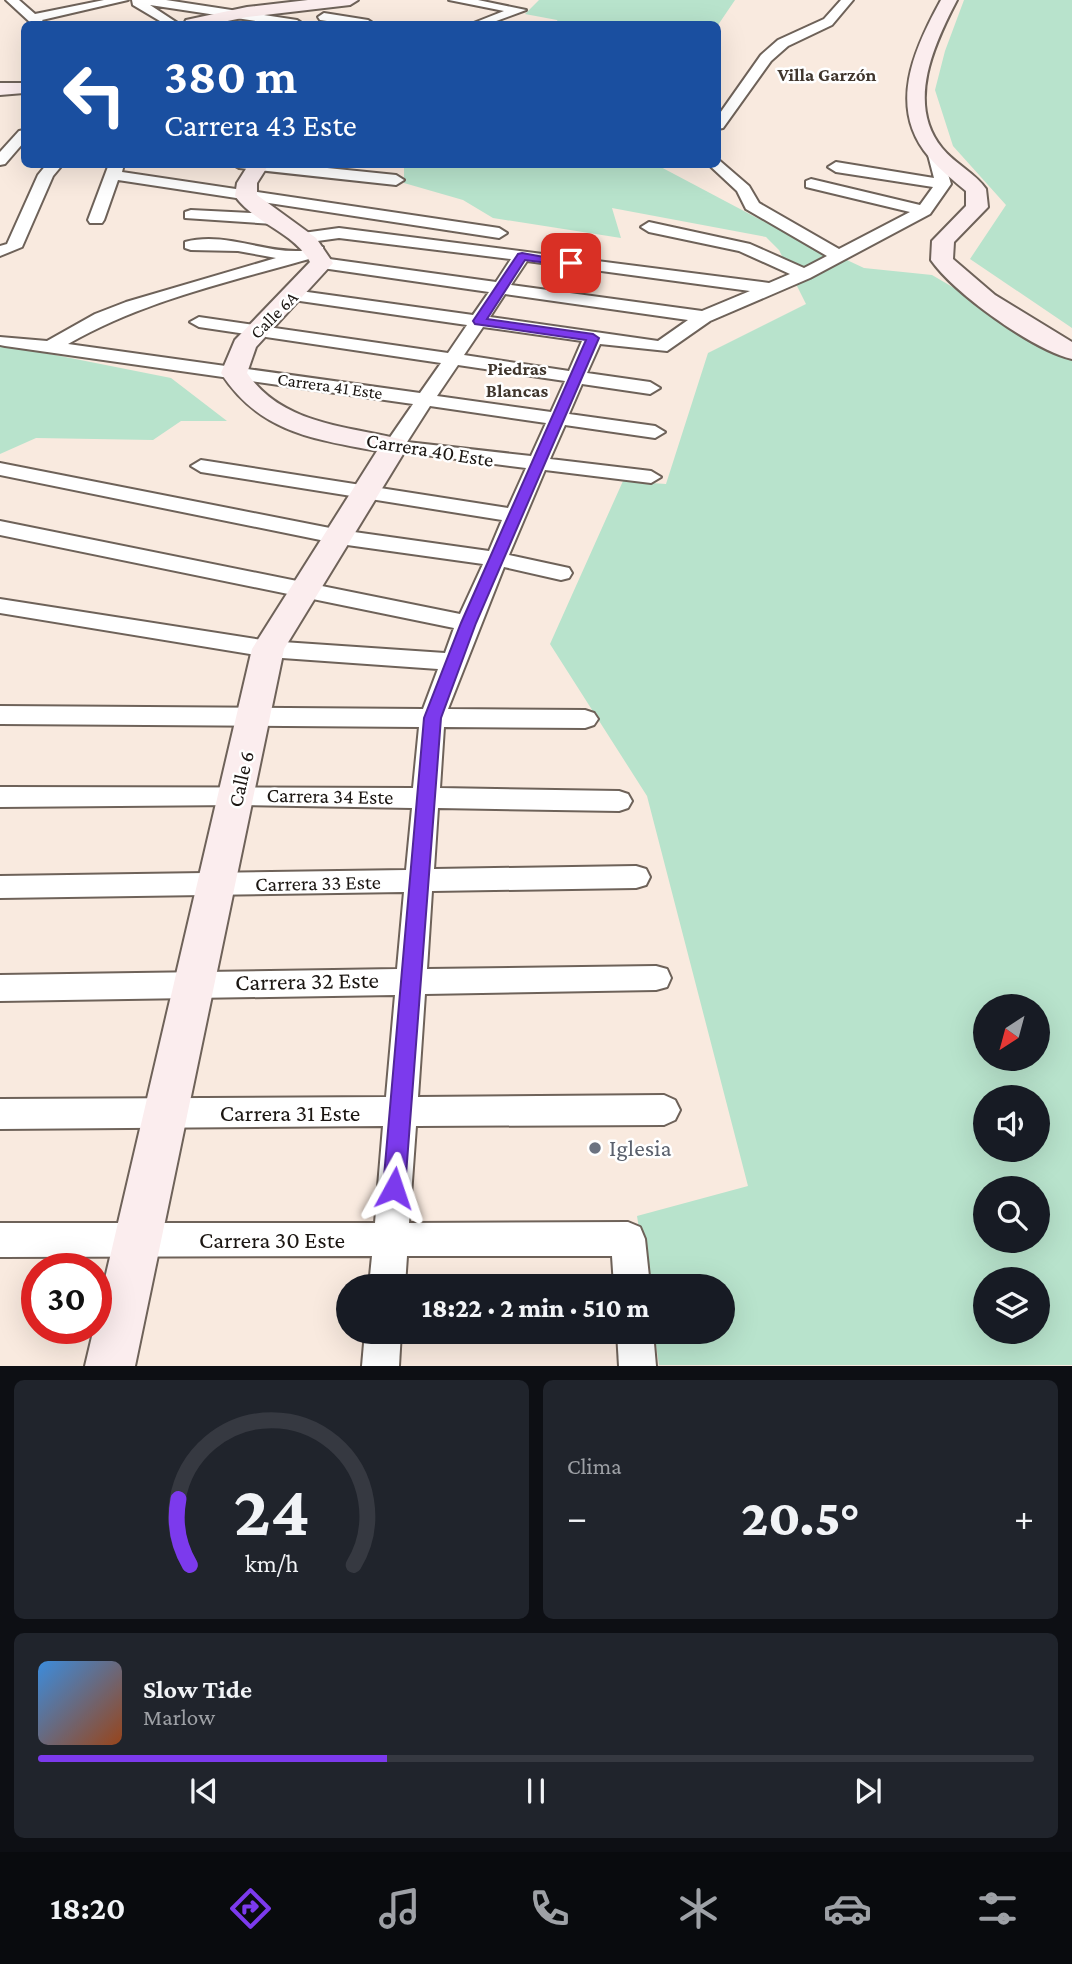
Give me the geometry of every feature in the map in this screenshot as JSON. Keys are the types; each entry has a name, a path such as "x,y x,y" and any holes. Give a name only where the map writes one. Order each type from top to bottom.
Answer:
{"street":[{"path":"12,0 36,21 122,0"},
{"path":"52,0 69,12"},
{"path":"134,0 167,21"},
{"path":"144,0 278,21"},
{"path":"204,21 307,2 352,0"},
{"path":"317,21 352,0"},
{"path":"455,0 520,10"},
{"path":"486,21 520,10 530,0"},
{"path":"721,121 766,58 783,43 828,22 847,0"},
{"path":"943,184 934,151 919,121 914,80 949,0"},
{"path":"0,89 21,88"},
{"path":"0,140 21,139"},
{"path":"0,162 21,141"},
{"path":"934,151 976,189 977,198 977,206 943,241 942,260 960,282 1004,314 1072,352"},
{"path":"836,167 943,184"},
{"path":"0,251 14,247 46,176 53,168"},
{"path":"246,196 251,168"},
{"path":"314,168 396,180"},
{"path":"720,168 744,189 752,206 839,256"},
{"path":"96,220 115,170 246,196 499,233"},
{"path":"811,184 924,211"},
{"path":"293,295 661,347 704,317 804,274 924,211 943,184"},
{"path":"246,196 310,252"},
{"path":"191,215 273,219"},
{"path":"649,227 744,247 804,274"},
{"path":"50,347 101,318 132,306 310,252 339,233 770,288"},
{"path":"191,245 310,252 501,288 704,317"},
{"name":"Calle 6A","path":"234,373 237,359 257,330 293,295 310,252"},
{"name":"Calle 6","path":"110,1366 163,1113 195,983 268,649 341,537 394,446 428,400 522,256"},
{"path":"199,322 650,388"},
{"path":"388,1274 432,718 468,623 535,465 593,338"},
{"name":"Carrera 41 Este","path":"5,341 655,432"},
{"name":"Carrera 40 Este","path":"234,373 240,385 258,404 281,416 334,433 394,446 651,477"},
{"path":"201,466 515,516"},
{"path":"0,469 341,537 497,559 561,573"},
{"path":"0,528 468,623"},
{"path":"0,606 268,649 455,662"},
{"path":"0,715 585,719"},
{"name":"Carrera 34 Este","path":"0,797 237,795 619,802"},
{"name":"Carrera 33 Este","path":"0,887 636,877"},
{"name":"Carrera 32 Este","path":"0,988 656,978"},
{"name":"Carrera 31 Este","path":"0,1114 664,1110"},
{"name":"Carrera 30 Este","path":"0,1240 628,1239 631,1274"},
{"path":"380,1366 382,1344"},
{"path":"636,1344 638,1366"}],"green space":[{"path":"539,0 735,0 721,21 558,21 525,14"},
{"path":"964,0 1072,0 1072,328 970,259 1006,205 953,146 935,90 945,51"},
{"path":"404,168 663,168 759,219 864,268 932,275 1072,357 1072,1365 659,1365 656,1344 735,1344 735,1274 646,1274 637,1216 748,1186 647,796 550,644 623,481 666,484 708,353 806,304 779,250 766,237 612,208 621,238 493,218 463,200 404,183"},
{"path":"0,344 171,378 227,421 181,421 153,440 36,438 0,454"}],"place":[{"name":"Iglesia","path":"595,1148"}],"district":[{"name":"Villa Garzón","path":"827,74"},
{"name":"Piedras Blancas","path":"517,379"}],"route":[{"path":"394,1188 432,718 468,623 535,465 593,338 479,321 522,256 571,263"}]}
